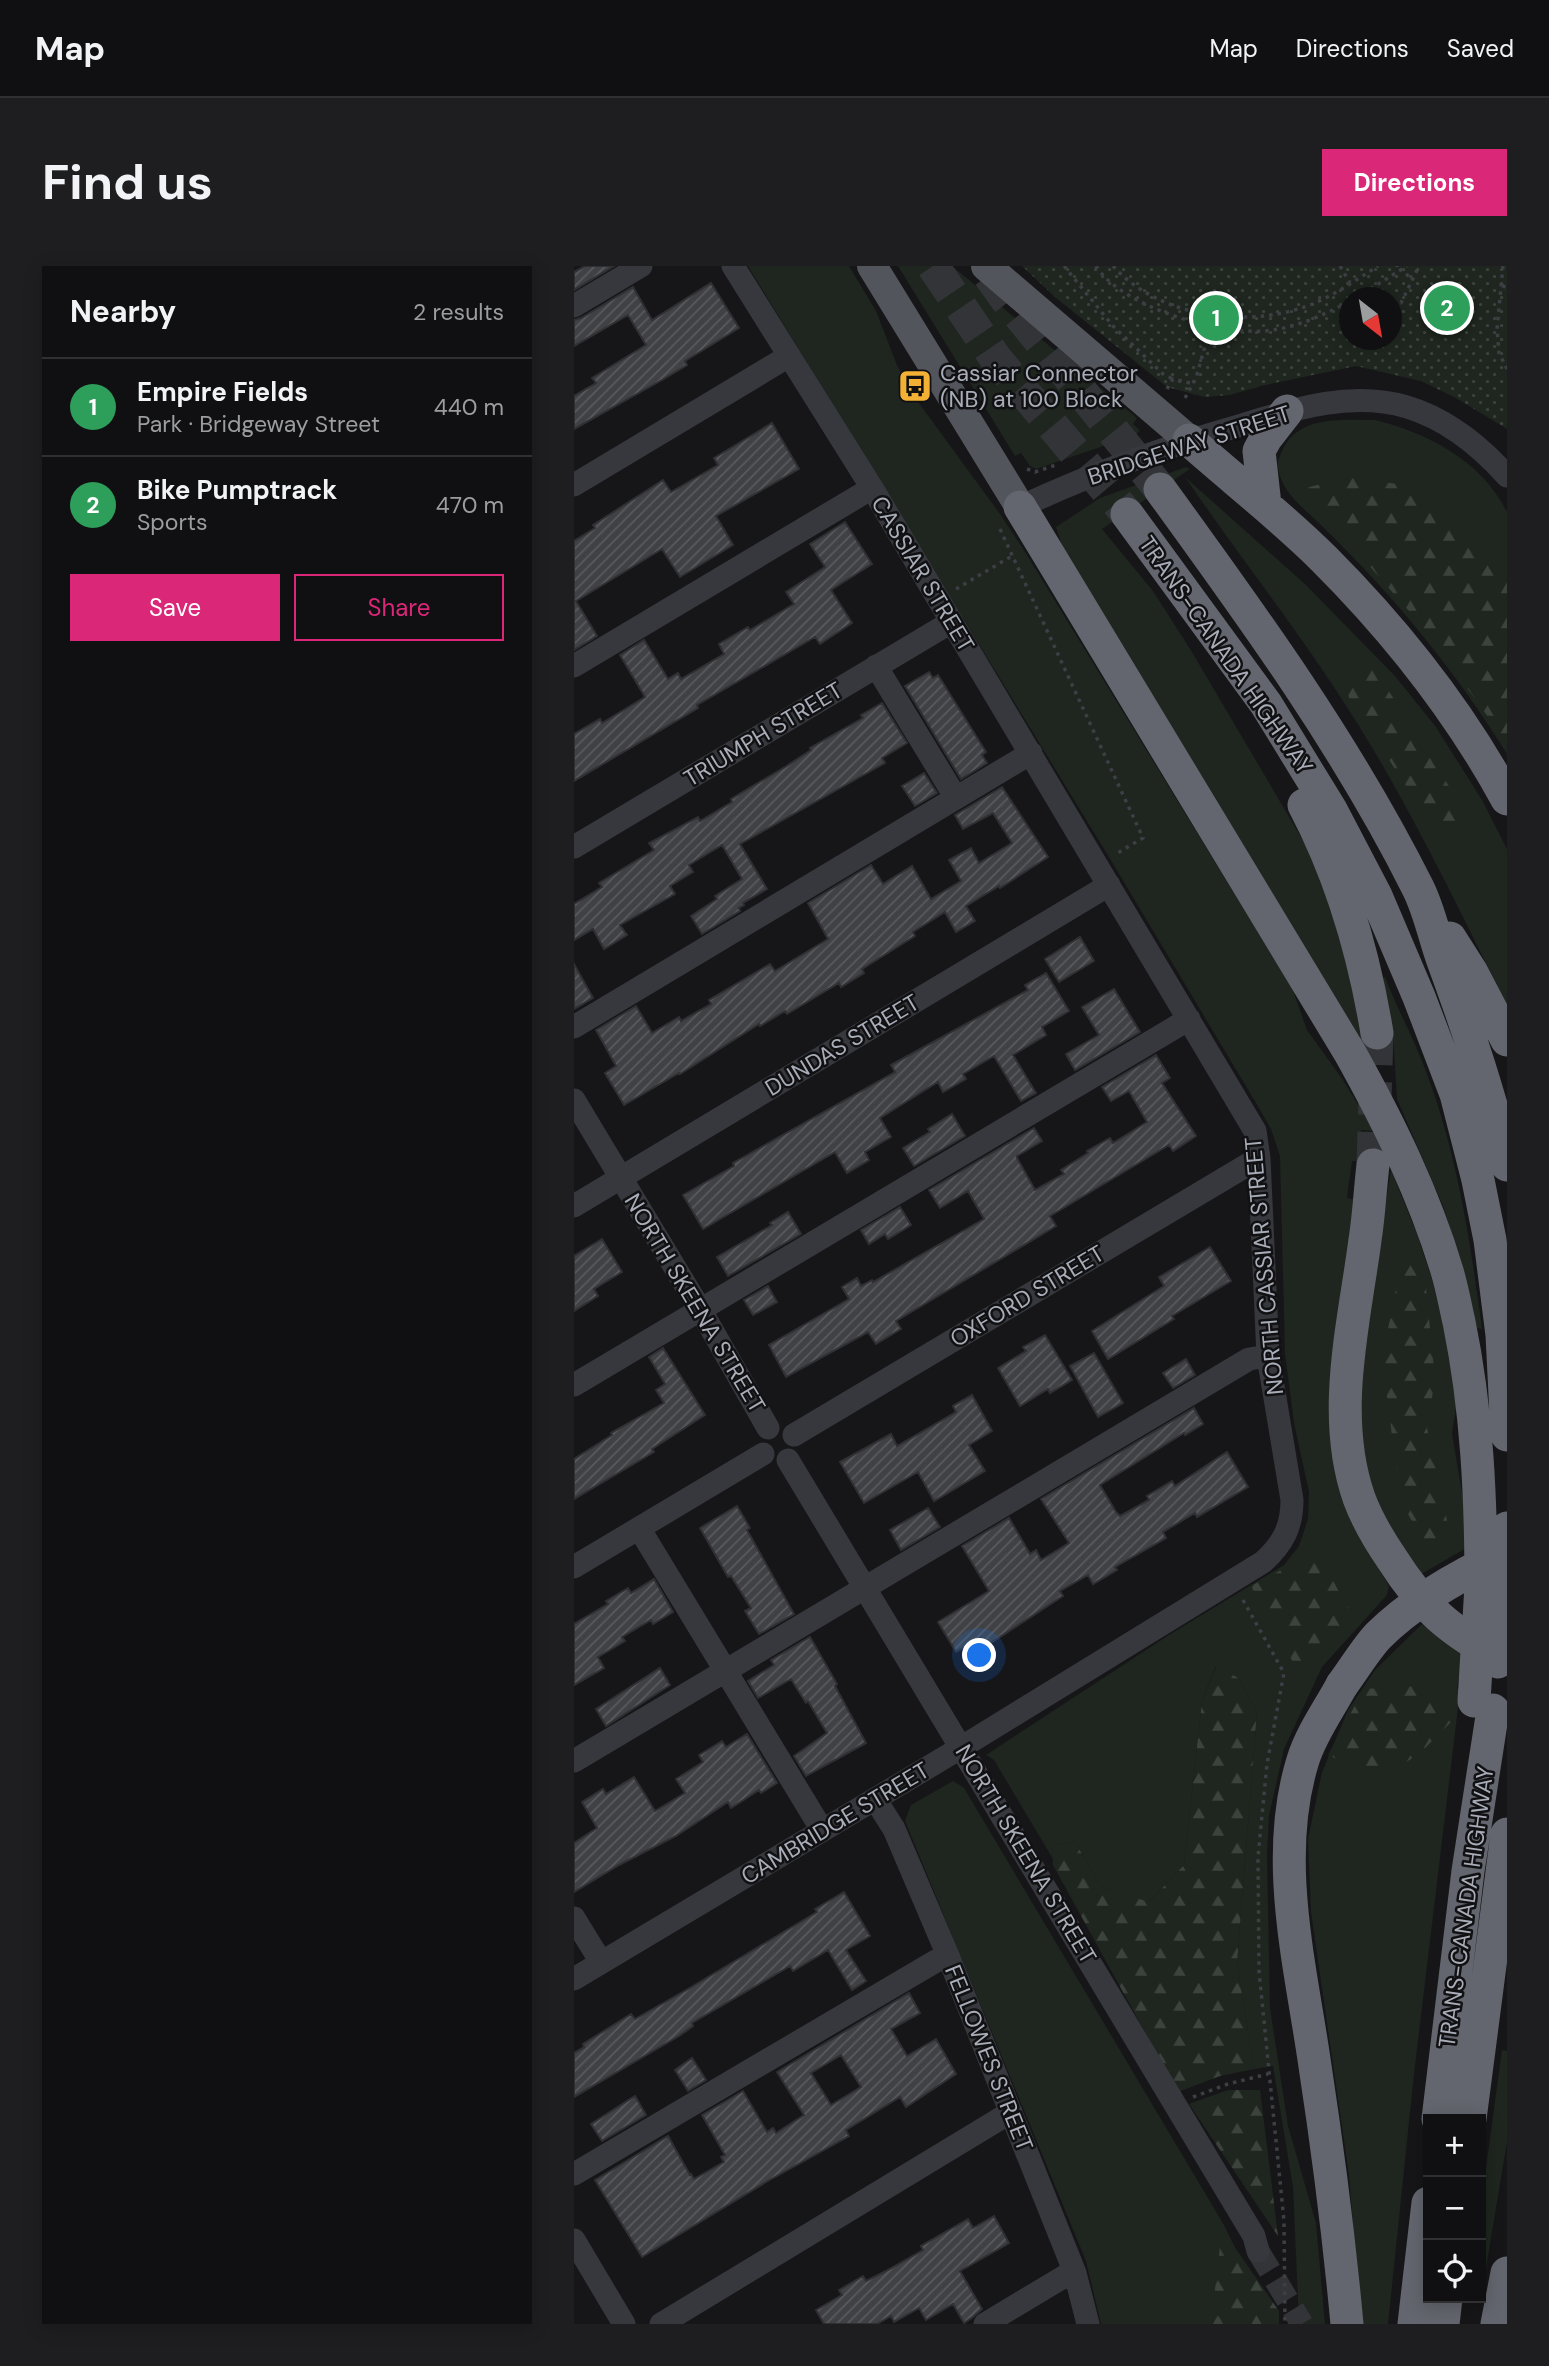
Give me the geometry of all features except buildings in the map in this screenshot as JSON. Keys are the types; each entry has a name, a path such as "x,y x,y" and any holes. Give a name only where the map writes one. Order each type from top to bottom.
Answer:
{"highway":[{"path":"1265,506 1259,451 1287,411"},
{"path":"1189,440 1324,558 1419,666 1455,713 1507,799"},
{"name":"TRANS-CANADA HIGHWAY","path":"1160,489 1247,609 1331,734 1363,786 1420,891 1493,1104 1507,1164"},
{"path":"1008,513 1350,1053 1413,1178 1448,1273 1464,1347 1478,1444 1493,1592"},
{"name":"TRANS-CANADA HIGHWAY","path":"1127,514 1266,704 1331,810 1376,896 1419,996 1456,1094 1478,1180 1490,1240 1502,1335 1507,1435"},
{"path":"1214,633 1308,813 1340,883 1369,988 1377,1033"},
{"path":"1420,891 1471,971 1507,1040"},
{"path":"1373,1165 1346,1382 1346,1427 1350,1462 1359,1498 1377,1537 1415,1593 1442,1622 1463,1638 1507,1662"},
{"name":"TRANS-CANADA HIGHWAY","path":"1439,2114 1468,1871 1493,1592 1507,1528"},
{"path":"1347,2324 1338,2229 1297,1948 1290,1870 1291,1831 1303,1759 1342,1685 1377,1637 1411,1608 1447,1583 1507,1553"},
{"name":"TRANS-CANADA HIGHWAY","path":"1471,2114 1507,1834"},
{"path":"1414,2324 1424,2240"},
{"path":"1497,2324 1507,2273"},
{"path":"1443,2324 1445,2303"}],"main road":[{"path":"872,266 1008,513"},
{"path":"986,266 1189,440"}],"street":[{"path":"574,306 641,266"},
{"name":"CASSIAR STREET","path":"733,266 872,488 1109,885"},
{"path":"574,485 789,356"},
{"name":"BRIDGEWAY STREET","path":"1008,513 1051,493 1189,440 1319,403 1356,400 1408,407 1457,431 1494,461 1507,476"},
{"path":"574,666 872,488"},
{"name":"TRIUMPH STREET","path":"574,847 951,622"},
{"path":"876,666 956,798"},
{"path":"574,1027 1031,753"},
{"name":"NORTH CASSIAR STREET","path":"1109,885 1255,1131 1259,1158 1268,1356 1292,1500 1291,1517"},
{"name":"DUNDAS STREET","path":"574,1206 1109,885"},
{"path":"574,1385 1189,1019"},
{"name":"NORTH SKEENA STREET","path":"574,1100 768,1428"},
{"name":"OXFORD STREET","path":"794,1435 1259,1158"},
{"path":"574,1761 1250,1359 1268,1356"},
{"path":"782,1426 794,1435 797,1448 788,1460 774,1462 763,1454 760,1440 768,1428 782,1426"},
{"path":"574,1567 763,1454"},
{"name":"NORTH SKEENA STREET","path":"788,1460 1254,2236 1258,2251"},
{"name":"CAMBRIDGE STREET","path":"574,1979 962,1747 1263,1562 1285,1538 1291,1517"},
{"path":"639,1528 822,1830"},
{"name":"FELLOWES STREET","path":"875,1799 894,1829 949,1958 1075,2273 1088,2324"},
{"path":"574,1918 601,1962"},
{"path":"574,2174 936,1961 949,1958"},
{"path":"661,2324 1011,2112"},
{"path":"574,2240 624,2324"},
{"path":"985,2324 1065,2276 1075,2273"}],"path":[{"path":"1064,266 1113,326 1163,374 1194,384"},
{"path":"1096,266 1115,288 1148,307 1240,331 1273,330 1314,319 1339,308"},
{"path":"1113,266 1123,277 1163,303 1215,315 1259,316 1307,306 1378,266"},
{"path":"1340,266 1350,284"},
{"path":"1374,287 1407,266"},
{"path":"1402,301 1419,266"},
{"path":"1503,266 1497,329 1499,353 1507,369"},
{"path":"1406,274 1413,280"},
{"path":"1502,290 1507,281"},
{"path":"1185,398 1194,384 1209,332"},
{"path":"1167,390 1173,379"},
{"path":"1025,468 1035,472 1067,462"},
{"path":"1008,513 1012,556 1143,838 1110,857"},
{"path":"950,593 1012,556"},
{"path":"1185,2100 1228,2084 1268,2074 1284,2221 1285,2324"}],"green space":[{"path":"748,266 849,266 876,311 897,365 916,399 1027,555 1292,988 1307,1030 1343,1080 1374,1131 1361,1130 1358,1161 1352,1161 1347,1198 1356,1200 1351,1246 1368,1548 1389,1586 1387,1595 1322,1667 1284,1749 1269,1816 1267,1855 1270,2008 1288,2126 1316,2223 1325,2324 1299,2324 1293,2187 1273,2066 1254,2069 1237,1963 1257,1711 1238,1678 1216,1666 1202,1701 1184,1865 1148,1903 1101,1887 1075,1842 1052,1845 1053,1859 994,1760 986,1755 1169,1635 1284,1565 1299,1546 1308,1519 1309,1492 1294,1423 1285,1353 1280,1156 1271,1129 1259,1108 1112,862"},
{"path":"898,266 952,266 1137,418 1133,424 1140,430 1136,435 1036,469 1030,466 1021,453 1015,456"},
{"path":"1022,266 1507,266 1507,429 1456,398 1421,381 1356,366 1230,395 1204,397 1167,387 1055,297"},
{"path":"1375,420 1414,433 1452,452 1483,478 1507,512 1507,754 1422,634 1374,579 1295,500 1280,476 1278,465 1284,447 1301,429 1324,422"},
{"path":"1186,467 1190,469 1102,529 1153,591 1311,854 1333,909 1347,956 1363,1036 1359,1036 1062,546 1056,527 1100,498"},
{"path":"1185,477 1306,585 1395,676 1436,727 1482,800 1507,849 1507,1005 1387,772 1303,642"},
{"path":"1347,477 1419,487 1507,569 1507,743 1422,626 1302,489"},
{"path":"1373,666 1471,821 1445,826 1414,798 1350,700 1338,668"},
{"path":"1385,977 1422,1061 1444,1126 1467,1227 1482,1329 1477,1328 1444,1208 1397,1099 1393,1033 1382,978"},
{"path":"1391,1170 1417,1234 1434,1286 1458,1394 1452,1434 1468,1547 1418,1576 1394,1539 1370,1485 1360,1424 1364,1344"},
{"path":"1405,1245 1426,1288 1435,1379 1427,1428 1451,1539 1430,1552 1405,1509 1395,1459 1382,1358"},
{"path":"1317,1551 1351,1614 1300,1675 1251,1586"},
{"path":"1422,1624 1440,1639 1463,1651 1457,1688 1460,1691 1414,2074 1388,2324 1361,2324 1349,2175 1311,1912 1308,1839 1322,1772 1348,1710 1375,1670"},
{"path":"1217,1665 1238,1678 1257,1711 1237,1963 1254,2069 1220,2076 1178,2092 1053,1865 1052,1845 1075,1842 1101,1887 1149,1902 1184,1865 1202,1701"},
{"path":"1435,1685 1454,1719 1419,1754 1379,1779 1328,1755 1364,1689"},
{"path":"953,1781 964,1788 1224,2225 1243,2264 1245,2324 1101,2324 1086,2261 905,1821 911,1805"},
{"path":"1502,2050 1507,2051 1507,2142 1486,2268 1486,2168"},
{"path":"1228,2090 1260,2090 1278,2236 1189,2104"},
{"path":"1222,2229 1279,2311 1279,2324 1211,2324"}],"tunnel":[{"path":"933,266 996,359 1127,514"},
{"path":"989,275 1160,489"},
{"path":"1373,1165 1377,1033"},
{"path":"1258,2251 1302,2324"}],"place":[{"name":"Bike Pumptrack","path":"1447,308"},
{"name":"Empire Fields","path":"1216,318"},
{"name":"Cassiar Connector (NB) at 100 Block","path":"915,386"}]}
